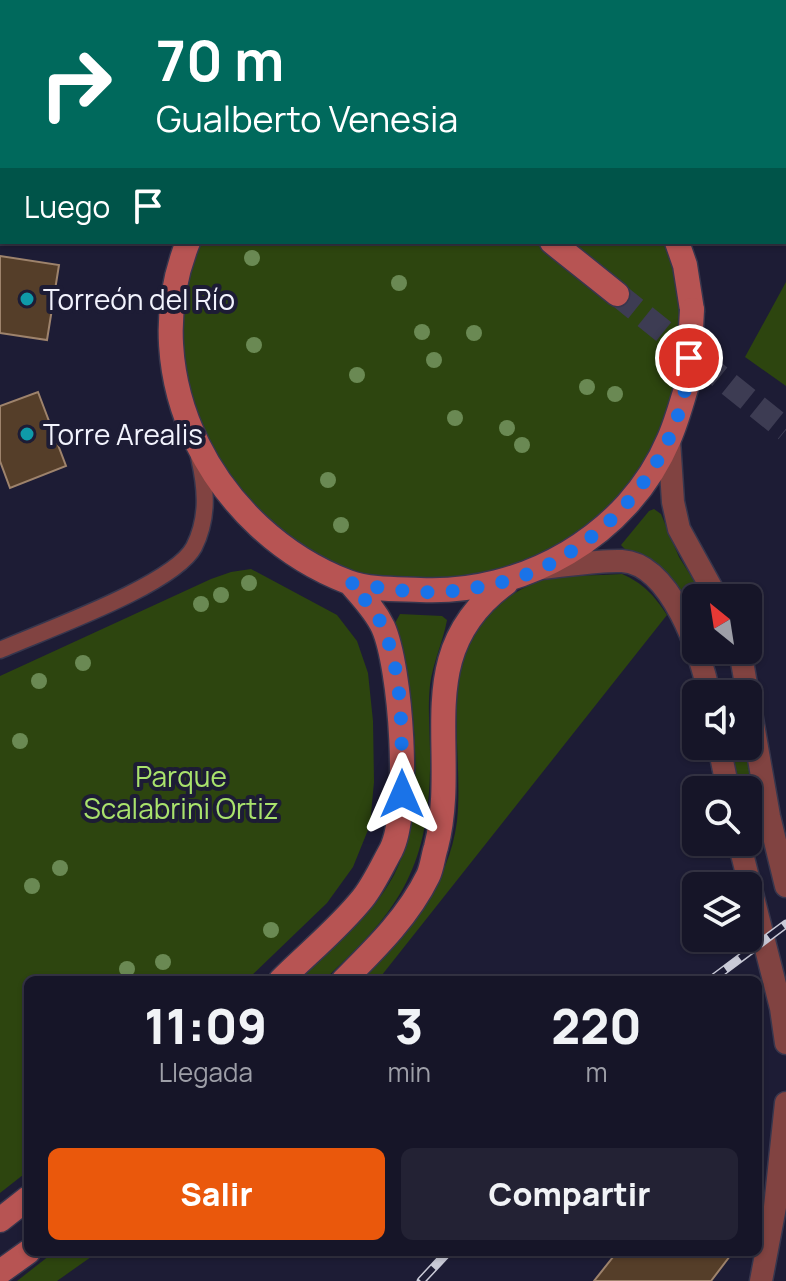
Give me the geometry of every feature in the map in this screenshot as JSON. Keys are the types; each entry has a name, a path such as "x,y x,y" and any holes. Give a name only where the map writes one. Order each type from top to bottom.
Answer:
{"main road":[{"path":"187,244 180,262 170,322 175,381 196,444 220,486 257,527 308,561 350,583 388,589 450,591 512,579 541,568 581,545 616,515 646,480 669,440 688,382 692,310 685,265 678,244"},
{"path":"554,244 617,294"},
{"path":"348,976 391,932 428,875 443,819 442,723 446,677 461,629 483,600 512,579"},
{"path":"285,976 363,897 393,846 402,794 401,726 395,672 384,629 374,611 350,583"},
{"path":"0,1220 24,1201"},
{"path":"0,1272 24,1255"}],"street":[{"path":"669,440 673,502 679,529 709,584"},
{"path":"0,650 148,586 192,550 203,523 206,498 196,444"},
{"path":"541,568 625,561 648,571 665,590 690,630 705,680"},
{"path":"742,664 769,816 786,886"},
{"path":"743,856 779,974 786,1043"},
{"path":"761,1281 775,1207 786,1103"}],"green space":[{"path":"188,244 677,244 688,382 646,480 541,568 388,589 257,527 175,381"},
{"path":"786,282 786,386 745,357"},
{"path":"654,509 661,514 679,557 696,584 682,584 682,596 648,562 621,545"},
{"name":"Parque Scalabrini Ortiz","path":"251,569 337,615 357,641 368,673 373,721 374,782 370,825 353,867 327,903 251,976 24,976 24,1174 0,1193 0,676 231,572"},
{"path":"622,574 648,590 667,615 381,976 366,976 423,908 445,867 457,821 457,701 460,672 468,645 483,620 505,599 538,582 562,577"},
{"path":"400,614 442,616 447,620 430,685 430,770 423,836 403,888 371,934 328,976 304,976 375,904 394,875 405,848 415,785 415,750 408,682 395,623"},
{"path":"733,760 749,760 752,776 736,776"},
{"path":"49,1256 92,1256 57,1281 17,1281"}],"building":[{"name":"Torreón del Río","path":"0,256 59,265 47,340 0,333"},
{"name":"Torre Arealis","path":"38,392 66,466 10,488 0,461 0,406"},
{"path":"614,1256 730,1256 711,1281 594,1281"}],"tunnel":[{"path":"617,294 786,430"}],"railway":[{"path":"716,976 786,924"},
{"path":"421,1281 444,1256"}],"place":[{"name":"Torreón del Río","path":"27,299"},
{"name":"Torre Arealis","path":"27,434"}],"route":[{"path":"402,794 401,726 395,672 384,629 374,611 350,583 388,589 450,591 512,579 541,568 581,545 616,515 646,480 669,440 688,382 689,358"}]}
